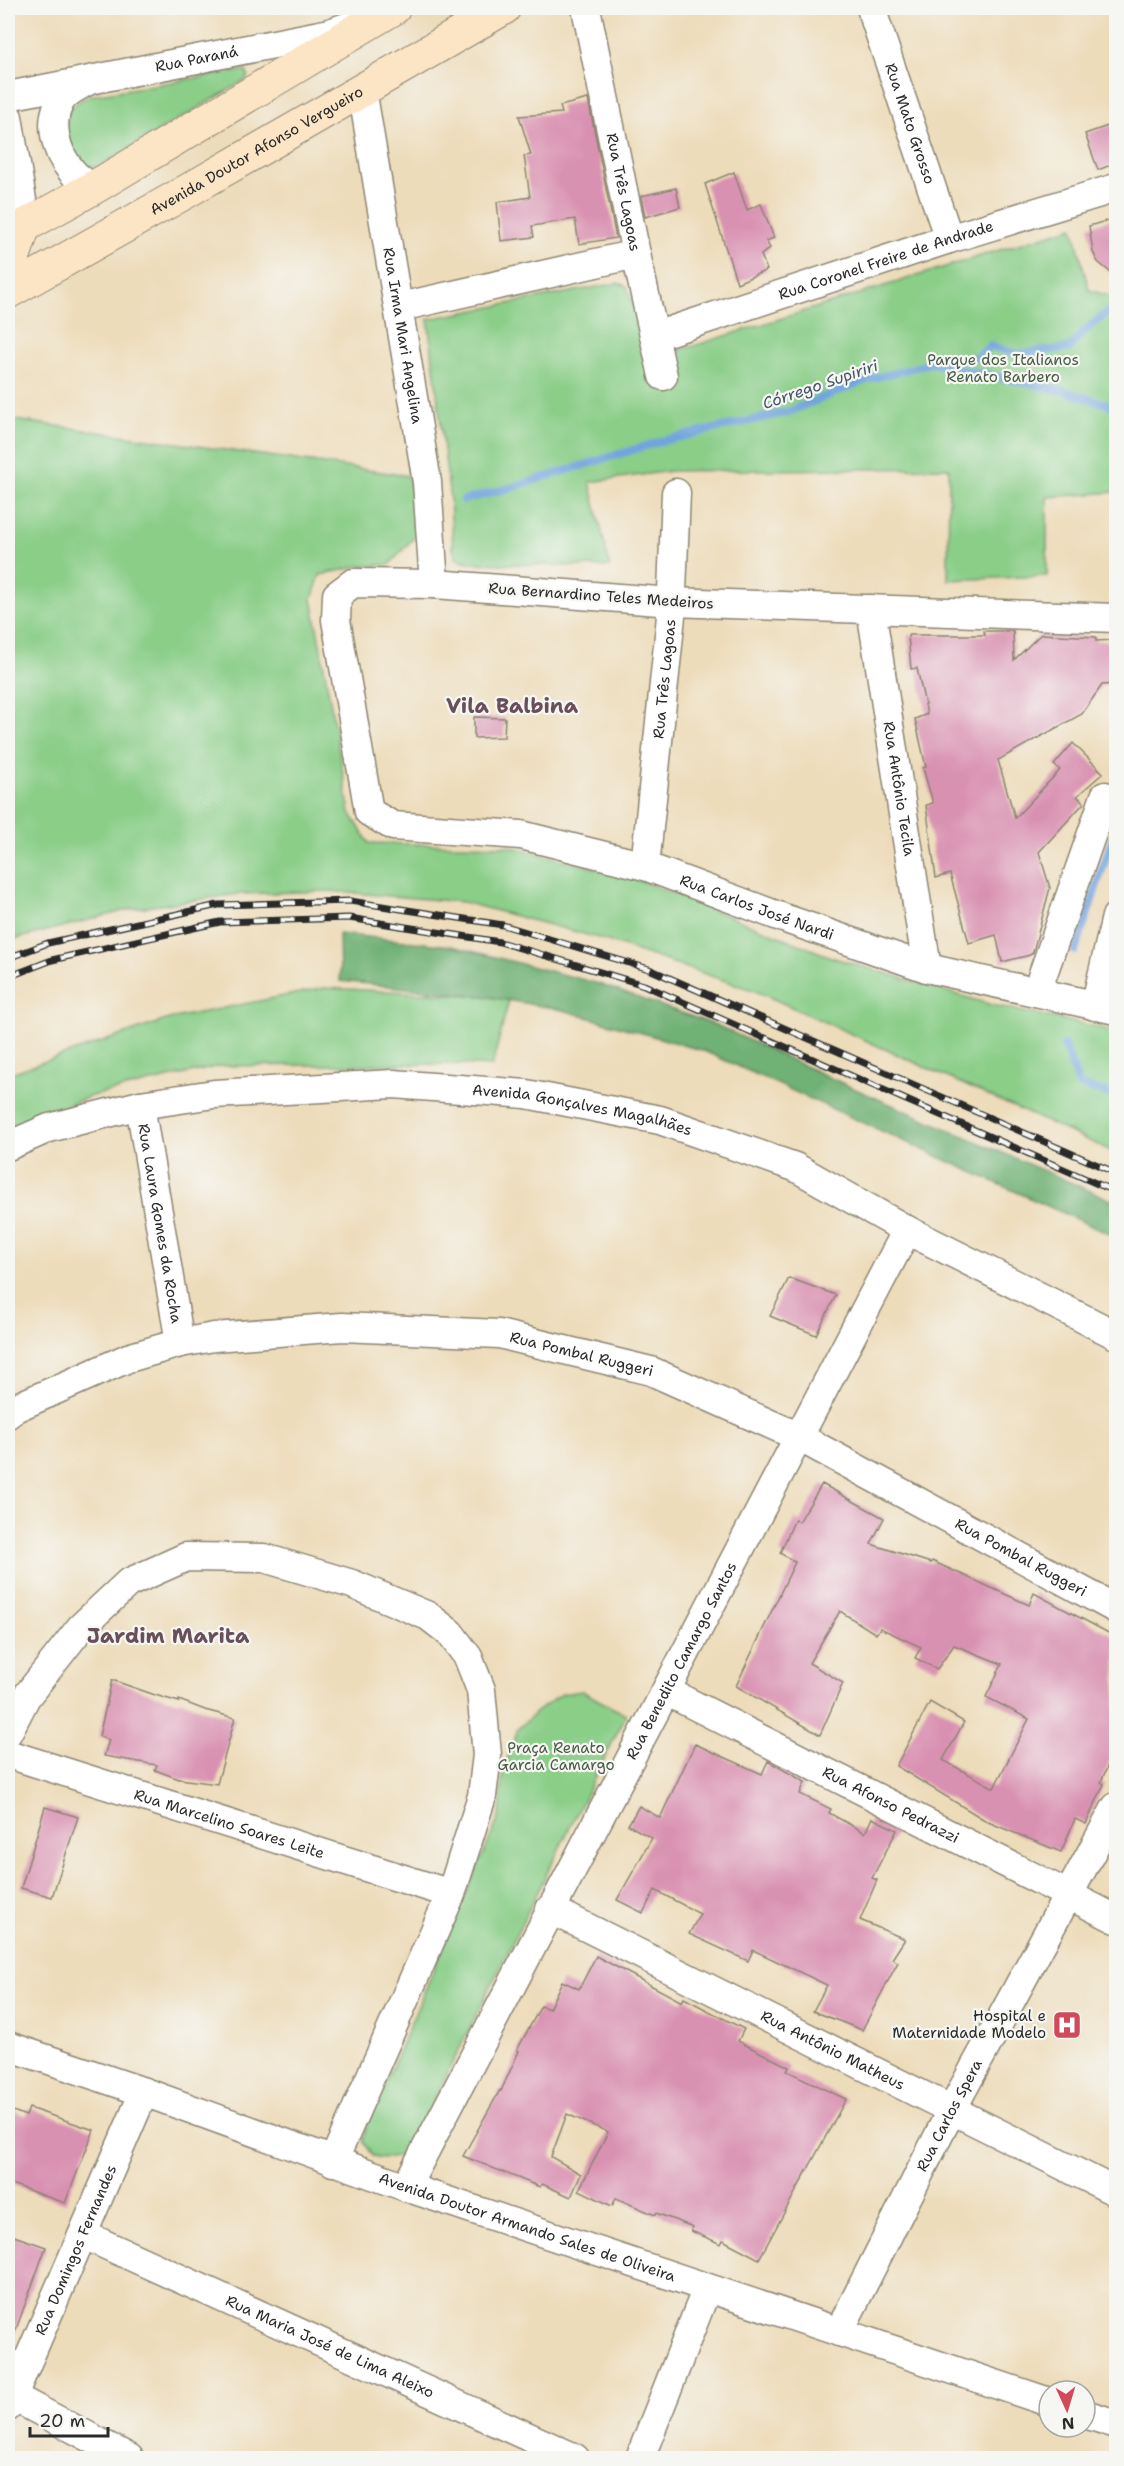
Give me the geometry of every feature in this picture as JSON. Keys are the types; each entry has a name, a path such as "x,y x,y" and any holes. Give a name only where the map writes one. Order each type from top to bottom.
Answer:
{"main road":[{"name":"Avenida Doutor Afonso Vergueiro","path":"8,292 504,8"},
{"path":"8,265 14,255 16,231 93,188 388,11"},
{"path":"93,188 122,200 140,202 182,194"}],"street":[{"name":"Rua Três Lagoas","path":"586,8 663,376"},
{"name":"Rua Mato Grosso","path":"871,8 949,239"},
{"name":"Rua Paraná","path":"8,96 330,33 388,11"},
{"path":"91,80 71,90 60,101 55,118 55,139 64,161 72,172 93,188"},
{"name":"Rua Irma Mari Angelina","path":"362,89 400,307 427,482 434,584"},
{"path":"8,117 22,200 16,231"},
{"name":"Rua Coronel Freire de Andrade","path":"655,336 949,239 1116,188"},
{"path":"400,307 636,254"},
{"name":"Rua Três Lagoas","path":"645,866 672,602 676,493"},
{"name":"Rua Bernardino Teles Medeiros","path":"393,826 369,812 336,620 337,595 352,583 434,584 672,602 1116,618"},
{"name":"Rua Antônio Tecila","path":"871,609 927,968"},
{"path":"1037,991 1105,796"},
{"name":"Rua Carlos José Nardi","path":"393,826 521,835 645,866 789,920 927,968 1106,1008"},
{"path":"1106,1008 1116,917"},
{"name":"Avenida Gonçalves Magalhães","path":"8,1146 49,1128 140,1105 214,1094 393,1084 526,1094 660,1119 795,1167 907,1230 1116,1335"},
{"name":"Rua Laura Gomes da Rocha","path":"140,1105 180,1342"},
{"name":"Rua Benedito Camargo Santos","path":"406,2187 907,1230"},
{"name":"Rua Pombal Ruggeri","path":"8,1414 15,1408 128,1358 180,1342 214,1337 342,1327 499,1334 651,1371 798,1436 1116,1609"},
{"path":"8,1732 26,1696 81,1627 128,1584 186,1557 264,1558 352,1584 428,1616 450,1633 468,1657 481,1690 487,1755 482,1796 451,1894 333,2162"},
{"name":"Rua Afonso Pedrazzi","path":"666,1690 1116,1919"},
{"name":"Rua Marcelino Soares Leite","path":"8,1754 451,1894"},
{"name":"Rua Carlos Spera","path":"839,2332 952,2109 1116,1807"},
{"name":"Rua Antônio Matheus","path":"550,1909 1116,2192"},
{"name":"Avenida Doutor Armando Sales de Oliveira","path":"8,2046 144,2092 406,2187 1037,2398"},
{"name":"Rua Domingos Fernandes","path":"9,2399 84,2235 144,2092"},
{"name":"Rua Maria José de Lima Aleixo","path":"84,2235 575,2458"},
{"path":"640,2458 707,2288"},
{"path":"9,2399 129,2458"},
{"path":"1097,2418 1116,2424"}],"green space":[{"path":"245,70 248,75 246,80 98,167 80,160 69,141 67,121 70,108 87,96"},
{"name":"Parque dos Italianos Renato Barbero","path":"1073,227 1089,290 1116,298 1116,492 1047,497 1047,576 948,580 949,468 671,471 590,482 610,567 470,563 456,558 453,548 450,499 428,319 618,283 627,286 645,342 671,353"},
{"path":"8,419 409,476 417,534 389,565 360,566 320,575 312,599 350,813 369,843 508,846 634,878 831,957 992,1005 1116,1031 1116,1153 758,992 599,938 463,902 329,891 239,894 131,909 8,941"},
{"path":"339,934 452,946 596,983 716,1025 846,1085 1116,1202 1116,1237 704,1051 563,1010 484,996 340,981"},
{"path":"324,988 484,996 509,1000 492,1066 457,1064 220,1066 91,1096 8,1129 8,1074 169,1019"},
{"name":"Praça Renato Garcia Camargo","path":"582,1691 626,1715 418,2132 400,2155 389,2158 372,2156 363,2142 367,2125 500,1815 503,1772 518,1729 537,1711 562,1694"}],"building":[{"path":"588,99 616,238 579,244 575,219 532,226 534,237 501,241 497,202 530,197 524,156 531,155 519,116 562,113 560,106"},
{"path":"1116,123 1116,163 1098,170 1085,134"},
{"path":"734,172 747,210 761,204 774,238 766,241 770,248 761,255 767,270 737,283 705,184"},
{"path":"676,188 680,207 645,217 641,196"},
{"path":"1116,218 1116,277 1098,262 1093,252 1089,226"},
{"path":"984,631 1013,631 1014,660 1041,634 1096,637 1096,641 1116,640 1116,684 1102,685 1082,714 998,760 1015,818 1060,770 1054,765 1073,743 1103,773 1077,796 1084,803 1039,852 1050,888 1033,952 1030,955 1002,962 996,935 969,943 950,874 936,878 926,805 933,803 923,768 926,767 915,719 927,714 917,668 911,669 908,635 985,635"},
{"path":"474,717 505,718 504,737 474,738"},
{"path":"789,1278 836,1295 816,1335 770,1316"},
{"path":"822,1484 884,1518 871,1544 931,1563 932,1561 1029,1605 1034,1593 1116,1637 1116,1746 1101,1782 1104,1784 1086,1824 1075,1819 1061,1852 988,1822 896,1766 930,1702 964,1722 943,1760 994,1788 1029,1719 986,1697 1002,1664 954,1645 937,1669 915,1658 921,1647 880,1628 876,1634 840,1611 809,1663 843,1683 820,1735 736,1686 795,1562 780,1553 795,1519 799,1522"},
{"path":"112,1680 235,1718 217,1784 179,1779 155,1770 157,1765 104,1756 109,1740 99,1736"},
{"path":"695,1744 762,1774 768,1761 805,1782 800,1794 831,1809 829,1813 865,1833 872,1818 897,1830 872,1878 877,1880 860,1920 905,1939 892,1959 898,1962 862,2030 813,2011 827,1985 753,1950 748,1961 689,1934 700,1914 655,1890 643,1913 617,1900 652,1838 628,1825 639,1806 660,1818"},
{"path":"45,1807 78,1817 52,1897 21,1888"},
{"path":"596,1956 682,2002 684,1998 744,2029 738,2041 789,2067 787,2071 846,2099 759,2259 723,2240 721,2244 691,2231 693,2227 656,2213 655,2215 616,2198 612,2206 579,2190 608,2132 567,2114 551,2157 581,2174 571,2197 542,2184 540,2187 463,2156 501,2091 519,2051 517,2050 541,2006 549,2009 562,1981 579,1989"},
{"path":"29,2108 94,2130 65,2203 8,2183 8,2109 26,2116"},
{"path":"8,2234 46,2247 10,2346 8,2345"}],"waterway":[{"path":"939,362 977,357 990,346 1017,354 1069,348 1085,330 1116,306"},
{"name":"Córrego Supiriri","path":"464,500 662,441 788,412 863,381 931,363 1061,390 1116,407"},
{"name":"Córrego Supiriri","path":"1075,951 1116,828"},
{"name":"Córrego Supiriri","path":"1064,1045 1079,1085 1116,1096"}],"railway":[{"path":"8,958 48,943 218,905 350,901 503,925 649,969 1116,1173"},
{"path":"8,977 52,960 220,922 349,918 500,942 644,985 1116,1192"}],"place":[{"name":"Hospital e Maternidade Modelo","path":"1067,2025"}],"district":[{"name":"Vila Balbina","path":"512,706"},
{"name":"Jardim Marita","path":"168,1636"}]}
